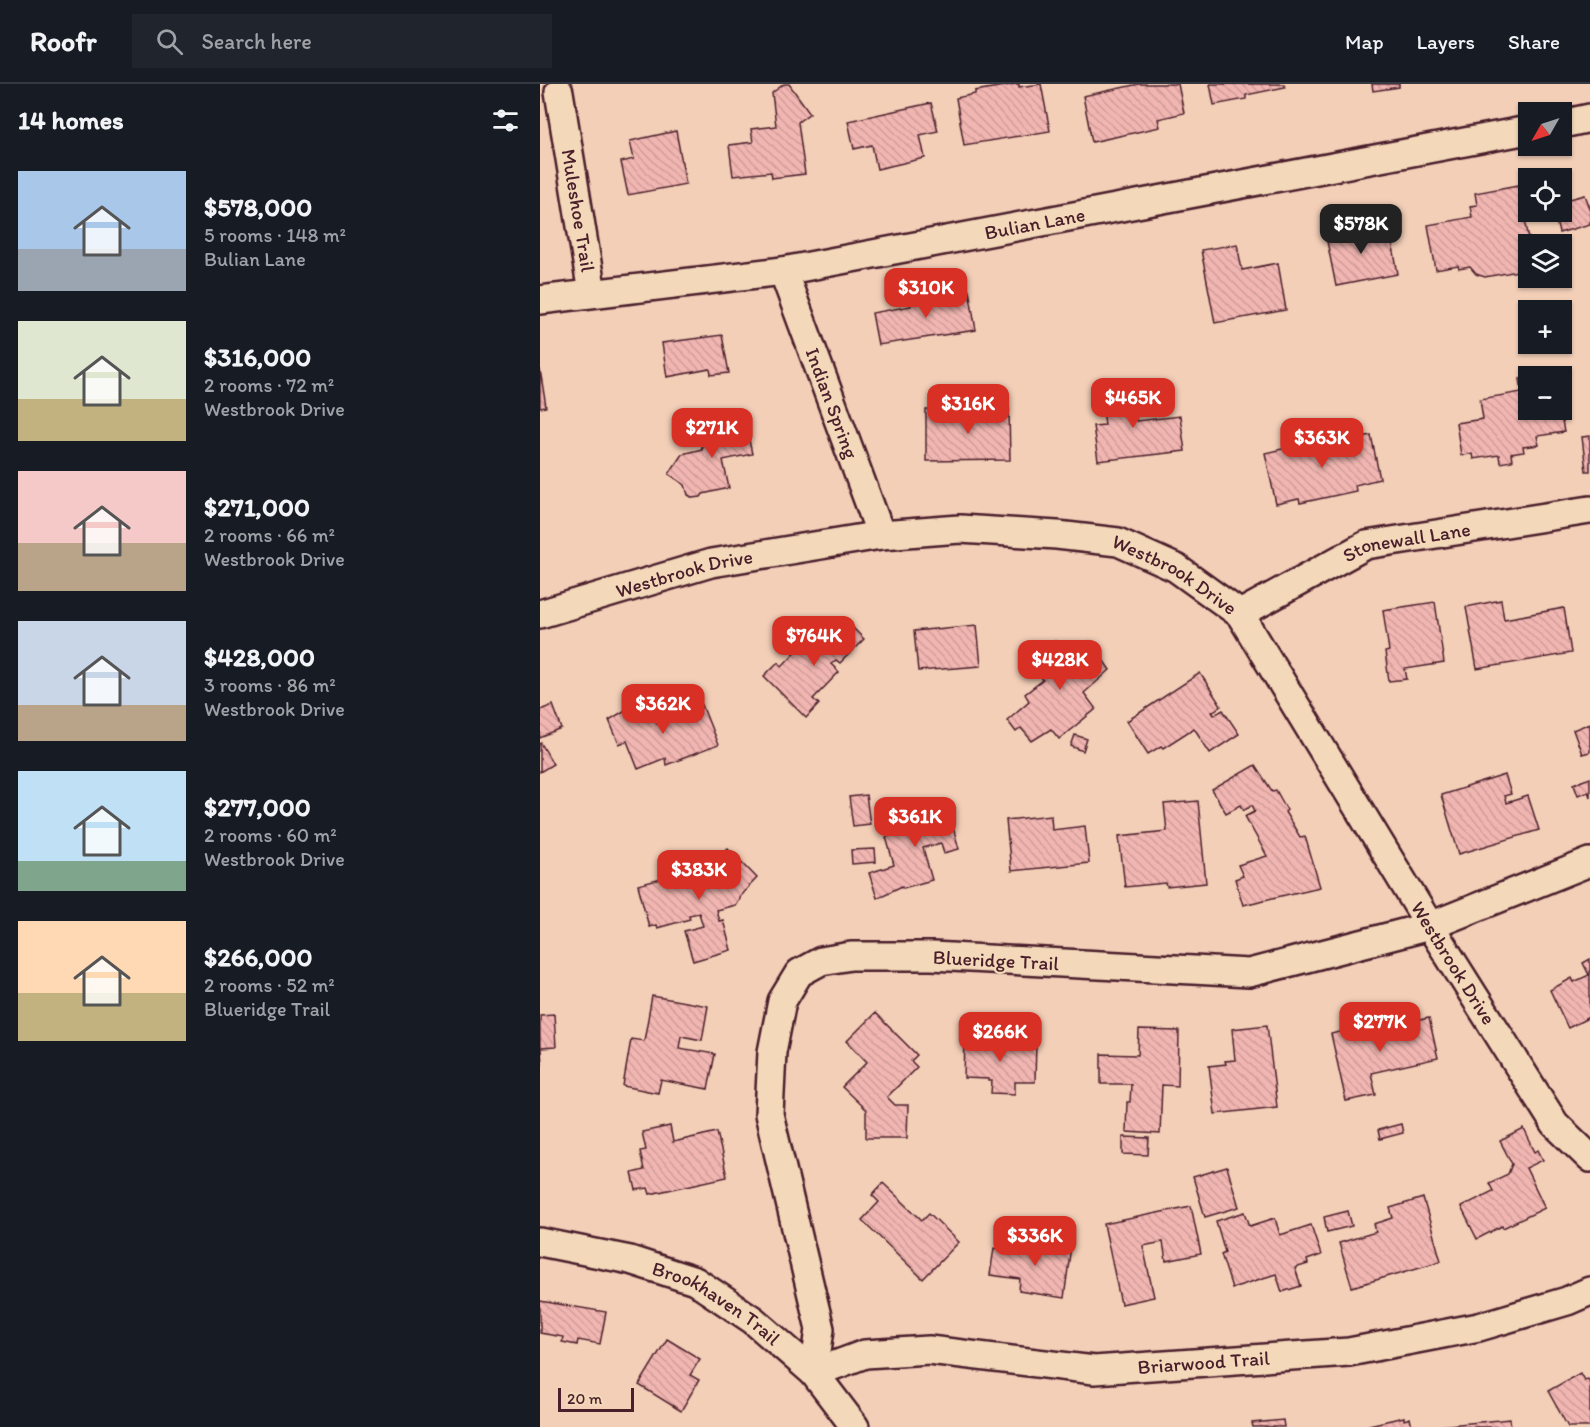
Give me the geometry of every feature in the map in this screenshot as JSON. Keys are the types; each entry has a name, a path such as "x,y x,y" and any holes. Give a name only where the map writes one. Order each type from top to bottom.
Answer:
{"street":[{"name":"Muleshoe Trail","path":"559,92 592,293"},
{"path":"1572,122 1590,118"},
{"name":"Bulian Lane","path":"540,300 783,271 1518,132"},
{"name":"Indian Spring","path":"783,271 882,535"},
{"name":"Stonewall Lane","path":"1240,614 1366,544 1590,510"},
{"name":"Westbrook Drive","path":"540,614 711,563 882,535 960,529 1057,535 1118,542 1176,568 1240,614 1430,926 1555,1124 1589,1160"},
{"name":"Blueridge Trail","path":"814,1373 820,1329 769,1114 771,1052 782,1001 800,973 821,961 851,956 932,956 1249,974 1430,926 1590,862"},
{"name":"Brookhaven Trail","path":"540,1242 630,1260 695,1281 753,1320 814,1373 855,1427"},
{"name":"Briarwood Trail","path":"814,1373 865,1354 929,1350 1094,1370 1349,1352 1479,1327 1567,1301 1590,1291"}],"building":[{"path":"784,84 789,84 810,113 798,122 805,174 772,178 771,172 733,176 729,145 753,142 751,129 776,126 772,93"},
{"path":"1019,84 1019,87 1041,84 1050,131 964,145 956,98 975,94 975,91"},
{"path":"1139,84 1178,84 1184,113 1158,119 1160,127 1092,142 1083,96"},
{"path":"1210,84 1284,84 1285,87 1246,95 1246,99 1214,105"},
{"path":"1372,84 1399,84 1399,87 1373,91"},
{"path":"931,103 938,131 920,135 925,158 877,169 872,145 854,149 848,121"},
{"path":"676,131 686,184 628,195 621,162 634,159 630,141"},
{"path":"1518,185 1518,222 1526,222 1528,234 1518,234 1518,271 1485,277 1476,274 1470,267 1459,269 1458,266 1436,270 1428,225 1472,217 1470,206 1477,205 1475,193"},
{"path":"1585,195 1590,208 1590,224 1559,233 1556,222 1572,222 1572,198"},
{"path":"1389,226 1398,274 1336,286 1325,231 1342,228 1344,235"},
{"path":"1237,244 1242,270 1278,263 1286,310 1215,323 1201,250"},
{"path":"969,290 976,330 878,345 872,313 911,306 910,300"},
{"path":"722,335 729,373 711,375 710,369 667,377 662,343"},
{"path":"540,369 546,407 540,408"},
{"path":"1128,383 1131,406 1133,406 1136,421 1180,416 1185,451 1098,461 1093,426 1105,425 1100,386"},
{"path":"1518,393 1518,420 1562,420 1564,432 1537,436 1539,445 1523,447 1524,452 1511,454 1512,461 1500,463 1499,455 1473,459 1472,454 1461,455 1456,423 1483,419 1480,399"},
{"path":"1009,409 1010,460 926,461 926,410"},
{"path":"745,421 752,454 723,460 729,488 703,494 701,497 693,498 688,495 685,485 669,474 682,454 702,449 698,430 702,424 706,429"},
{"path":"1371,435 1380,479 1355,485 1356,491 1300,503 1299,499 1276,504 1265,453 1333,437 1335,443"},
{"path":"1590,436 1590,471 1586,471 1582,437"},
{"path":"1501,600 1504,619 1564,608 1571,653 1477,669 1466,607"},
{"path":"1435,602 1444,663 1405,669 1407,679 1389,681 1385,652 1389,651 1383,610"},
{"path":"843,618 864,639 840,663 836,660 831,664 839,672 813,699 819,704 806,718 764,676 778,662 782,666 807,640 812,645 815,641 818,643"},
{"path":"977,625 981,666 918,671 914,631"},
{"path":"1055,641 1067,658 1090,641 1110,670 1084,693 1096,709 1059,739 1051,729 1032,741 1021,728 1016,732 1007,720 1029,701 1025,694 1043,680 1029,659"},
{"path":"1200,673 1221,706 1212,712 1214,715 1223,710 1239,734 1210,753 1194,728 1163,748 1161,746 1148,754 1127,721"},
{"path":"642,700 649,721 655,718 657,723 702,705 718,745 666,765 665,758 638,769 627,741 619,744 609,720"},
{"path":"553,705 562,729 540,738 540,710"},
{"path":"1590,723 1590,752 1582,754 1573,730"},
{"path":"1075,735 1087,739 1083,751 1071,746"},
{"path":"540,744 553,764 540,772"},
{"path":"1255,765 1272,791 1276,790 1287,810 1285,812 1300,837 1305,836 1320,887 1243,905 1235,879 1243,876 1238,865 1267,856 1245,816 1255,811 1252,805 1244,810 1241,805 1226,813 1212,790"},
{"path":"1505,775 1511,794 1504,796 1506,803 1528,796 1539,830 1459,854 1441,795"},
{"path":"1590,778 1590,797 1588,791 1578,795 1574,784"},
{"path":"866,795 870,824 853,826 849,797"},
{"path":"1198,801 1206,883 1167,887 1166,883 1125,887 1119,836 1167,831 1164,804"},
{"path":"946,802 959,849 944,853 941,843 923,848 932,880 903,888 902,886 877,898 869,873 894,865 886,837 903,832 898,816"},
{"path":"1051,815 1052,830 1085,826 1089,863 1011,871 1006,820"},
{"path":"728,848 757,878 739,897 735,905 716,910 719,921 723,920 731,950 693,961 684,931 703,926 699,913 689,915 690,919 657,928 656,925 649,927 638,885 673,876 672,872 715,860"},
{"path":"875,849 876,862 852,864 851,850"},
{"path":"1590,959 1590,1017 1568,1028 1550,990 1572,978 1574,982 1589,975 1583,963"},
{"path":"652,996 708,1006 702,1040 681,1036 679,1048 715,1054 708,1089 661,1080 658,1093 623,1086 631,1039 644,1041"},
{"path":"875,1013 917,1055 911,1061 917,1067 887,1097 895,1105 908,1105 907,1138 866,1138 866,1110 842,1087 867,1062 847,1041"},
{"path":"554,1014 556,1047 541,1048 542,1065 540,1065 540,1015"},
{"path":"1429,1018 1438,1058 1371,1073 1376,1095 1346,1101 1331,1034 1367,1026 1368,1031"},
{"path":"1267,1025 1277,1107 1215,1114 1209,1066 1226,1064 1225,1061 1235,1060 1232,1029"},
{"path":"1139,1030 1179,1031 1178,1086 1162,1085 1160,1134 1126,1132 1127,1102 1130,1102 1131,1084 1101,1084 1101,1054 1138,1055"},
{"path":"965,1039 1036,1044 1035,1082 1015,1082 1015,1094 991,1093 992,1081 964,1078"},
{"path":"1401,1124 1403,1133 1380,1139 1378,1130"},
{"path":"670,1126 673,1142 717,1132 727,1177 650,1194 648,1188 636,1190 632,1173 644,1170 640,1151 646,1150 642,1132"},
{"path":"1524,1129 1535,1152 1538,1150 1543,1160 1526,1168 1545,1208 1477,1239 1461,1207 1493,1191 1489,1183 1508,1174 1512,1164 1500,1141"},
{"path":"1123,1137 1149,1138 1148,1155 1123,1154"},
{"path":"1227,1167 1239,1207 1205,1217 1193,1177"},
{"path":"883,1183 922,1220 929,1213 959,1242 923,1279 862,1220 879,1202 872,1195"},
{"path":"1423,1198 1441,1261 1352,1287 1339,1243 1376,1232 1374,1224 1393,1218 1390,1208"},
{"path":"1191,1206 1201,1254 1166,1261 1163,1242 1143,1246 1154,1297 1121,1304 1104,1224"},
{"path":"1348,1211 1352,1226 1327,1232 1324,1217"},
{"path":"1245,1212 1250,1226 1275,1218 1280,1235 1311,1225 1321,1255 1307,1260 1308,1264 1295,1268 1301,1286 1282,1292 1276,1274 1232,1288 1221,1254 1225,1252 1216,1221"},
{"path":"1026,1240 1071,1246 1064,1298 1019,1291 1020,1279 990,1275 994,1248 1025,1252"},
{"path":"540,1301 606,1312 600,1344 578,1340 577,1345 562,1342 563,1337 540,1333"},
{"path":"667,1339 700,1359 690,1375 699,1380 681,1411 639,1385"},
{"path":"1580,1373 1584,1380 1588,1379 1590,1383 1590,1427 1568,1427 1548,1391"},
{"path":"1404,1417 1404,1420 1410,1418 1412,1427 1370,1427 1369,1425"},
{"path":"1510,1419 1511,1427 1439,1427 1439,1426"},
{"path":"1283,1420 1284,1427 1253,1427 1252,1423"}]}
